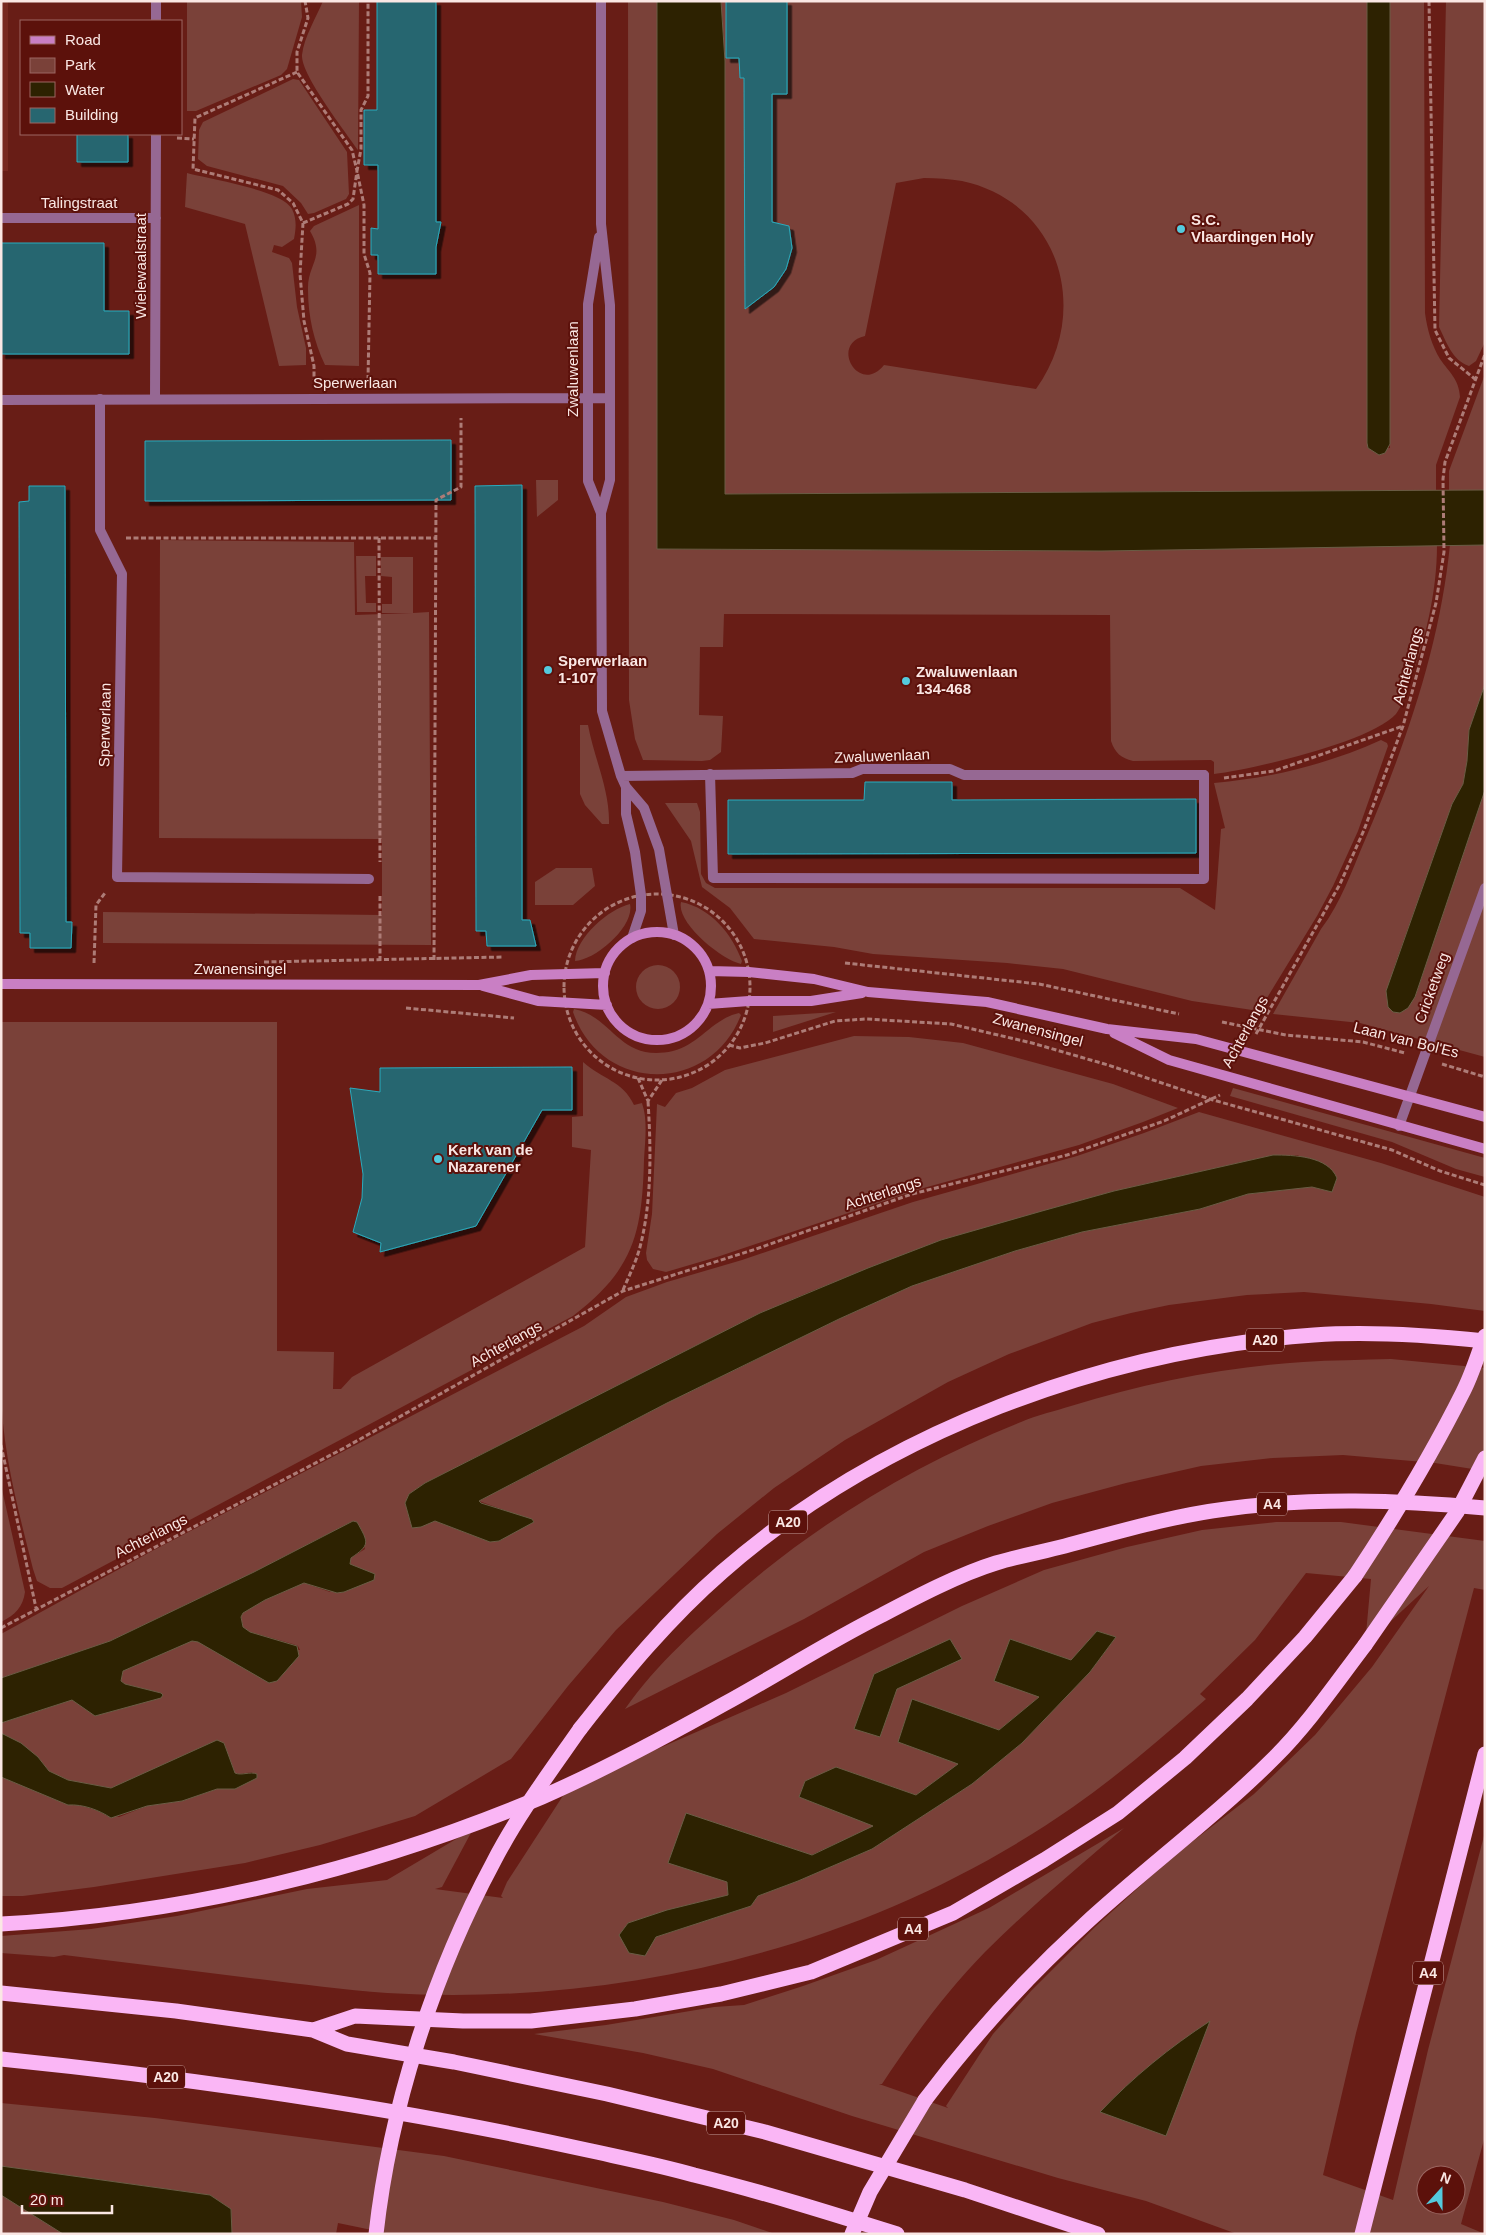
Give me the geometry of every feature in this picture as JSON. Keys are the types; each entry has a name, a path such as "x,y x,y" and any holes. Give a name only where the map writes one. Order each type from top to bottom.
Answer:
{"highway":[{"name":"A20","path":"376,2234 398,2111 415,2051 450,1956 470,1908 493,1861 580,1729 652,1641 690,1601 724,1570 814,1502 911,1447 956,1424 1041,1391 1105,1370 1212,1347 1316,1335 1429,1335 1485,1341"},
{"name":"A4","path":"313,2030 354,2016 462,2021 531,2021 635,2009 692,1999 811,1972 953,1913 1044,1860 1118,1812 1185,1758 1247,1699 1305,1637 1355,1576 1389,1524 1464,1391 1485,1336"},
{"path":"852,2234 870,2192 925,2100 961,2052 1025,1981 1085,1924 1196,1829 1276,1757 1309,1718 1365,1645 1457,1512 1485,1458"},
{"name":"A4","path":"1,1924 135,1912 243,1892 335,1869 474,1824 545,1796 616,1762 724,1704 882,1614 994,1564 1127,1529 1224,1509 1280,1503 1337,1500 1416,1502 1485,1508"},
{"name":"A4","path":"1362,2234 1485,1754"},
{"name":"A20","path":"1,1993 176,2011 313,2030 347,2044 454,2062 607,2094 766,2132 965,2190 1098,2234"},
{"name":"A20","path":"1,2059 115,2070 221,2084 438,2119 692,2174 802,2204 897,2234"}],"street":[{"path":"156,1 156,20"},
{"name":"Zwaluwenlaan","path":"601,1 601,224 610,305 610,480 601,513 602,711 620,776 626,787 644,808 659,849 674,935"},
{"name":"Wielewaalstraat","path":"155,399 156,135"},
{"name":"Talingstraat","path":"1,218 156,218"},
{"name":"Zwaluwenlaan","path":"601,224 588,304 588,481 601,513"},
{"name":"Sperwerlaan","path":"1,400 610,398"},
{"name":"Sperwerlaan","path":"100,399 100,530 122,574 117,877"},
{"name":"Zwaluwenlaan","path":"620,776 852,773 862,769 950,769 964,774 1204,775"},
{"path":"710,774 713,878 1145,879 1204,879 1204,775"},
{"name":"Zwaluwenlaan","path":"626,787 626,814 635,852 641,895 641,911 632,938"},
{"path":"117,877 369,879"},
{"name":"Cricketweg","path":"1399,1126 1485,888"},
{"path":"660,932 674,935 696,948 709,971 712,987 705,1013 693,1027 676,1036 658,1040 640,1037 623,1028 611,1014 604,989 605,973 615,952 632,938 646,933 660,932"},
{"name":"Zwanensingel","path":"709,971 749,972 814,979 868,992 987,1002 1107,1029 1196,1039 1408,1098"},
{"name":"Zwanensingel","path":"1,984 479,985 531,974 605,973"},
{"name":"Zwanensingel","path":"479,985 538,1001 607,1005"},
{"name":"Zwanensingel","path":"708,1004 749,1001 811,1001 868,992"},
{"name":"Zwanensingel","path":"1107,1029 1170,1060 1399,1126"},
{"path":"1408,1098 1485,1118"},
{"path":"1399,1126 1485,1150"}],"path":[{"path":"304,1 308,18 297,52 297,72 352,150 364,205 364,254 370,273 368,398"},
{"path":"303,223 348,204 353,199 360,149 361,110 368,96 368,1"},
{"path":"1429,1 1435,330 1449,358 1475,379"},
{"path":"297,72 195,118 193,169 278,190 294,203 303,223 300,274 304,321 314,366 313,398"},
{"name":"Achterlangs","path":"1245,1053 1340,884 1364,830 1404,726 1436,603 1444,552 1443,479 1445,462 1485,354"},
{"path":"434,960 436,500 461,487 461,398"},
{"path":"104,538 435,538"},
{"path":"379,538 380,872"},
{"path":"1204,775 1215,779 1243,777 1274,771 1404,726"},
{"path":"94,963 96,905 117,877"},
{"path":"380,892 380,960"},
{"path":"668,894 688,899 706,908 723,921 736,937 749,972 749,1001 742,1024 730,1045 706,1066 692,1073 662,1080 638,1078 616,1071 597,1058 581,1040 570,1020 565,1002 564,974 571,951 590,921 604,910 620,901 641,895 668,894"},
{"path":"840,962 1039,984 1188,1016"},
{"name":"Zwanensingel","path":"730,1045 740,1048 765,1043 835,1021 866,1019 951,1024 1041,1046 1213,1100 1334,1132 1392,1150 1440,1171 1485,1185"},
{"path":"1215,1021 1259,1029"},
{"name":"Laan van Bol'Es","path":"1259,1029 1286,1035 1363,1042 1485,1077"},
{"path":"623,1291 639,1250 645,1223 650,1125 648,1101 638,1078"},
{"name":"Achterlangs","path":"1,1628 346,1447 623,1291 756,1249 912,1194 1067,1155 1164,1121 1213,1100 1222,1094 1232,1078"},
{"path":"648,1101 662,1080"},
{"path":"1,1445 36,1608"}],"shaded area":[{"path":"1,1 8,1 8,171 1,171"}],"green space":[{"path":"187,1 301,1 302,17 287,69 281,75 196,111 187,111"},
{"path":"323,1 359,1 358,150 316,89 308,76 304,64 302,55 305,41"},
{"path":"628,1 657,1 657,549 1101,551 1437,545 1435,581 1425,635 1400,708 1396,714 1383,724 1338,744 1282,760 1214,774 1214,762 1211,760 1133,761 1122,757 1114,749 1111,741 1110,615 724,614 723,647 700,647 699,715 723,716 721,752 710,760 702,761 643,760 635,739 629,700"},
{"path":"721,1 1367,1 1368,449 1390,448 1390,1 1424,1 1425,313 1435,349 1456,380 1460,397 1436,465 1436,490 724,494 725,61","holes":["924,178 962,181 996,193 1023,211 1043,235 1057,264 1063,294 1062,327 1053,359 1036,389 884,365 875,373 865,375 858,372 852,365 849,357 849,348 854,341 865,336 896,183"]},
{"path":"1446,1 1485,1 1485,342 1476,361 1469,366 1458,360 1454,355 1439,327"},
{"path":"293,79 299,80 347,152 349,194 346,199 308,214 301,203 283,186 207,166 198,159 199,130 203,122"},
{"path":"187,173 260,191 286,202 292,209 296,224 294,239 282,247 274,245 272,252 289,258 292,263 297,307 306,348 306,365 279,366 245,224 185,207"},
{"path":"359,205 359,366 325,365 310,319 308,281 315,261 316,248 310,231 314,226"},
{"path":"1485,374 1485,490 1449,490 1449,471"},
{"path":"536,480 558,480 558,500 537,517"},
{"path":"160,540 354,542 355,615 412,613 382,613 382,604 392,604 392,577 381,576 381,557 413,557 413,613 429,612 431,945 103,943 103,912 382,915 382,839 159,838"},
{"path":"1450,544 1485,545 1485,684 1469,730 1463,784 1452,804 1393,970 1415,997 1485,790 1485,1057 1360,1023 1273,1014 1340,897 1394,769 1419,695 1429,658 1445,582"},
{"path":"356,556 376,556 376,576 365,576 366,603 376,603 376,612 357,612"},
{"path":"580,725 588,725 607,799 609,824 602,824 585,805 580,794"},
{"path":"1381,740 1387,743 1388,746 1358,831 1317,916 1259,1011 1192,1001 1063,969 1007,963 873,954 834,947 754,939 730,908 702,887 691,841 665,803 697,803 700,812 701,874 706,883 715,888 1180,888 1215,910 1221,829 1225,828 1214,783 1257,778 1299,769 1361,749"},
{"path":"556,868 592,868 595,886 573,905 535,905 535,882"},
{"path":"681,902 702,910 719,924 738,951 742,961 741,964 723,956 693,930 681,911"},
{"path":"630,904 630,913 626,922 612,940 593,955 575,961 581,943 595,925 613,912"},
{"path":"658,965 670,969 676,975 680,987 676,999 670,1005 658,1009 646,1005 640,999 636,987 640,975 646,969"},
{"path":"574,1009 588,1014 599,1021 628,1045 640,1051 655,1053 682,1048 729,1016 739,1013 741,1015 726,1041 706,1060 682,1071 656,1074 630,1070 607,1058 587,1039 573,1012"},
{"path":"836,1012 773,1032 773,1016"},
{"path":"1,1022 277,1022 277,1351 334,1352 333,1389 341,1389 352,1377 585,1247 591,1150 572,1147 572,1117 583,1116 583,1062 618,1085 634,1105 642,1103 644,1110 646,1131 641,1209 631,1248 610,1282 573,1316 62,1588 50,1588 37,1581 33,1569 12,1480 2,1412"},
{"path":"854,1036 909,1037 963,1043 1113,1084 1178,1108 1079,1145 920,1189 717,1257 666,1272 653,1269 647,1260 646,1253 652,1214 657,1104 665,1107 676,1093 692,1088 725,1070"},
{"path":"1233,1088 1485,1158 1485,1177 1456,1169 1392,1142 1230,1096"},
{"path":"1199,1112 1381,1163 1485,1197 1485,1311 1304,1292 1247,1295 1169,1305 1131,1313 1092,1323 1009,1354 948,1382 845,1440 774,1488 717,1534 616,1630 568,1686 511,1759 415,1816 320,1845 245,1863 94,1887 23,1896 1,1896 1,1777 68,1805 79,1805 119,1817 147,1806 182,1801 217,1789 227,1789 253,1772 235,1773 224,1743 111,1788 68,1780 49,1771 38,1757 21,1744 1,1733 1,1723 72,1700 161,1693 125,1684 121,1681 123,1671 192,1640 300,1650 298,1646 293,1644 250,1632 243,1627 241,1617 243,1613 265,1600 304,1583 330,1592 352,1565 350,1564 351,1558 365,1549 357,1522 353,1521 254,1572 110,1641 1,1678 1,1634 152,1551 584,1326 626,1297 913,1202 1077,1156","holes":["1273,1155 1298,1155 1332,1192 1312,1187 1248,1194 1200,1209 1082,1232 1015,1251 912,1286 839,1319 667,1403 479,1501 534,1521 499,1541 490,1542 435,1521 412,1528 405,1503 409,1494 425,1483 760,1313 809,1292 941,1240 1114,1191"]},
{"path":"1391,1359 1485,1368 1485,1471 1435,1463 1343,1455 1273,1458 1201,1466 1126,1483 1052,1503 924,1552 804,1619 625,1709 650,1676 679,1646 741,1590 806,1539 874,1494 946,1455 983,1438 1046,1413 1128,1390 1186,1377 1274,1364"},
{"path":"1,1485 25,1592 17,1610 1,1622"},
{"path":"1276,1522 1341,1522 1485,1541 1485,1590 1474,1588 1356,2033 1323,2175 1393,2200 1428,2050 1485,1832 1485,2136 1466,2206 1466,2165 1416,2165 1416,2215 1463,2215 1461,2224 1485,2234 1237,2234 1146,2201 1058,2178 852,2116 713,2069 643,2053 534,2034 606,2025 714,2007 744,2005 803,1986 876,1960 989,1908 1124,1828 1036,1904 985,1952 943,1999 882,2084 879,2084 948,2108 946,2106 993,2034 1031,1991 1095,1927 1171,1858 1254,1794 1315,1735 1372,1667 1429,1586 1365,1645 1371,1579 1306,1573 1255,1640 1200,1694 1206,1699 1108,1782 1073,1807 997,1855 916,1896 832,1930 746,1957 657,1977 568,1989 477,1995 371,1992 64,1955 54,1957 1,1953 1,1936 91,1929 177,1916 307,1889 387,1880 473,1829 442,1887 435,1889 503,1898 501,1896 507,1882 568,1788 786,1693 962,1606 1044,1570 1127,1547 1202,1530","holes":["1097,1631 1116,1637 1090,1672 1022,1743 972,1784 872,1849 758,1896 751,1906 656,1937 619,1935 628,1923 668,1910 728,1895 727,1882 686,1814 811,1855 874,1826 799,1797 805,1781 836,1767 916,1795 958,1764 912,1700 999,1730 1039,1697","950,1639 961,1659 897,1689 874,1674"]},
{"path":"1,2103 155,2118 444,2156 663,2202 734,2220 775,2234 391,2234 338,2223 336,2234 232,2234 231,2209 210,2195 1,2166"},
{"path":"1,2195 9,2200 63,2234 1,2234"}],"water":[{"path":"657,1 721,1 725,61 725,494 1485,490 1485,545 1101,551 657,549"},
{"path":"1367,1 1390,1 1390,444 1385,453 1379,455 1368,448 1367,443"},
{"path":"1485,684 1485,790 1415,997 1408,1008 1400,1013 1393,1012 1388,1007 1386,991 1452,804 1463,784 1469,730"},
{"path":"1273,1155 1300,1156 1326,1165 1337,1178 1332,1192 1312,1187 1248,1194 1200,1209 1082,1232 1015,1251 912,1286 839,1319 667,1403 479,1501 532,1519 534,1522 499,1541 490,1542 435,1521 421,1527 412,1528 405,1503 409,1494 425,1483 760,1313 941,1240 1114,1191"},
{"path":"353,1521 357,1522 366,1543 362,1550 351,1558 350,1564 375,1574 374,1580 337,1593 304,1583 265,1600 243,1613 241,1617 243,1627 250,1632 297,1646 299,1656 277,1681 269,1683 198,1642 192,1641 123,1671 121,1681 125,1684 161,1693 163,1695 161,1698 95,1716 72,1700 1,1723 1,1678 110,1641 254,1572"},
{"path":"1097,1631 1116,1637 1090,1672 1022,1743 972,1784 872,1849 758,1896 751,1906 656,1937 645,1956 629,1953 619,1935 628,1923 667,1910 728,1895 727,1882 668,1863 686,1813 812,1855 873,1826 799,1797 805,1781 836,1767 916,1795 958,1764 898,1742 912,1699 999,1730 1039,1697 994,1681 1010,1639 1071,1660"},
{"path":"950,1639 962,1659 897,1689 880,1737 854,1729 874,1674"},
{"path":"1,1733 21,1743 38,1757 49,1771 68,1780 111,1788 217,1740 224,1743 235,1773 254,1773 257,1774 257,1778 235,1789 217,1789 182,1801 147,1806 111,1818 91,1808 68,1805 1,1777"},
{"path":"1210,2021 1166,2136 1100,2112 1152,2063"},
{"path":"1,2166 210,2195 231,2209 232,2234 63,2234 1,2195"}],"building":[{"path":"377,1 436,1 436,222 441,222 436,247 436,274 378,274 378,255 371,255 371,228 378,229 378,165 364,165 364,110 377,110"},
{"path":"726,1 787,1 787,94 772,94 772,222 789,226 792,248 786,269 774,287 745,309 744,78 740,78 739,58 726,58"},
{"path":"77,135 128,135 128,162 77,162"},
{"path":"1,243 104,243 104,311 129,311 129,354 1,354"},
{"path":"451,440 451,500 145,501 145,441"},
{"path":"522,485 522,920 530,920 536,946 487,946 486,931 476,931 475,486"},
{"path":"29,486 65,486 66,922 72,922 71,948 30,948 30,933 20,933 19,502 29,501"},
{"path":"865,782 952,782 952,800 1196,799 1196,853 728,854 728,800 864,800"},
{"name":"Kerk van de Nazarener","path":"572,1067 572,1110 542,1110 476,1226 380,1252 381,1243 353,1232 362,1198 363,1174 350,1088 380,1092 380,1068"}],"place":[{"name":"S.C. Vlaardingen Holy","path":"1181,229"},
{"name":"Sperwerlaan 1-107","path":"548,670"},
{"name":"Zwaluwenlaan 134-468","path":"906,681"},
{"name":"Kerk van de Nazarener","path":"438,1159"}]}
